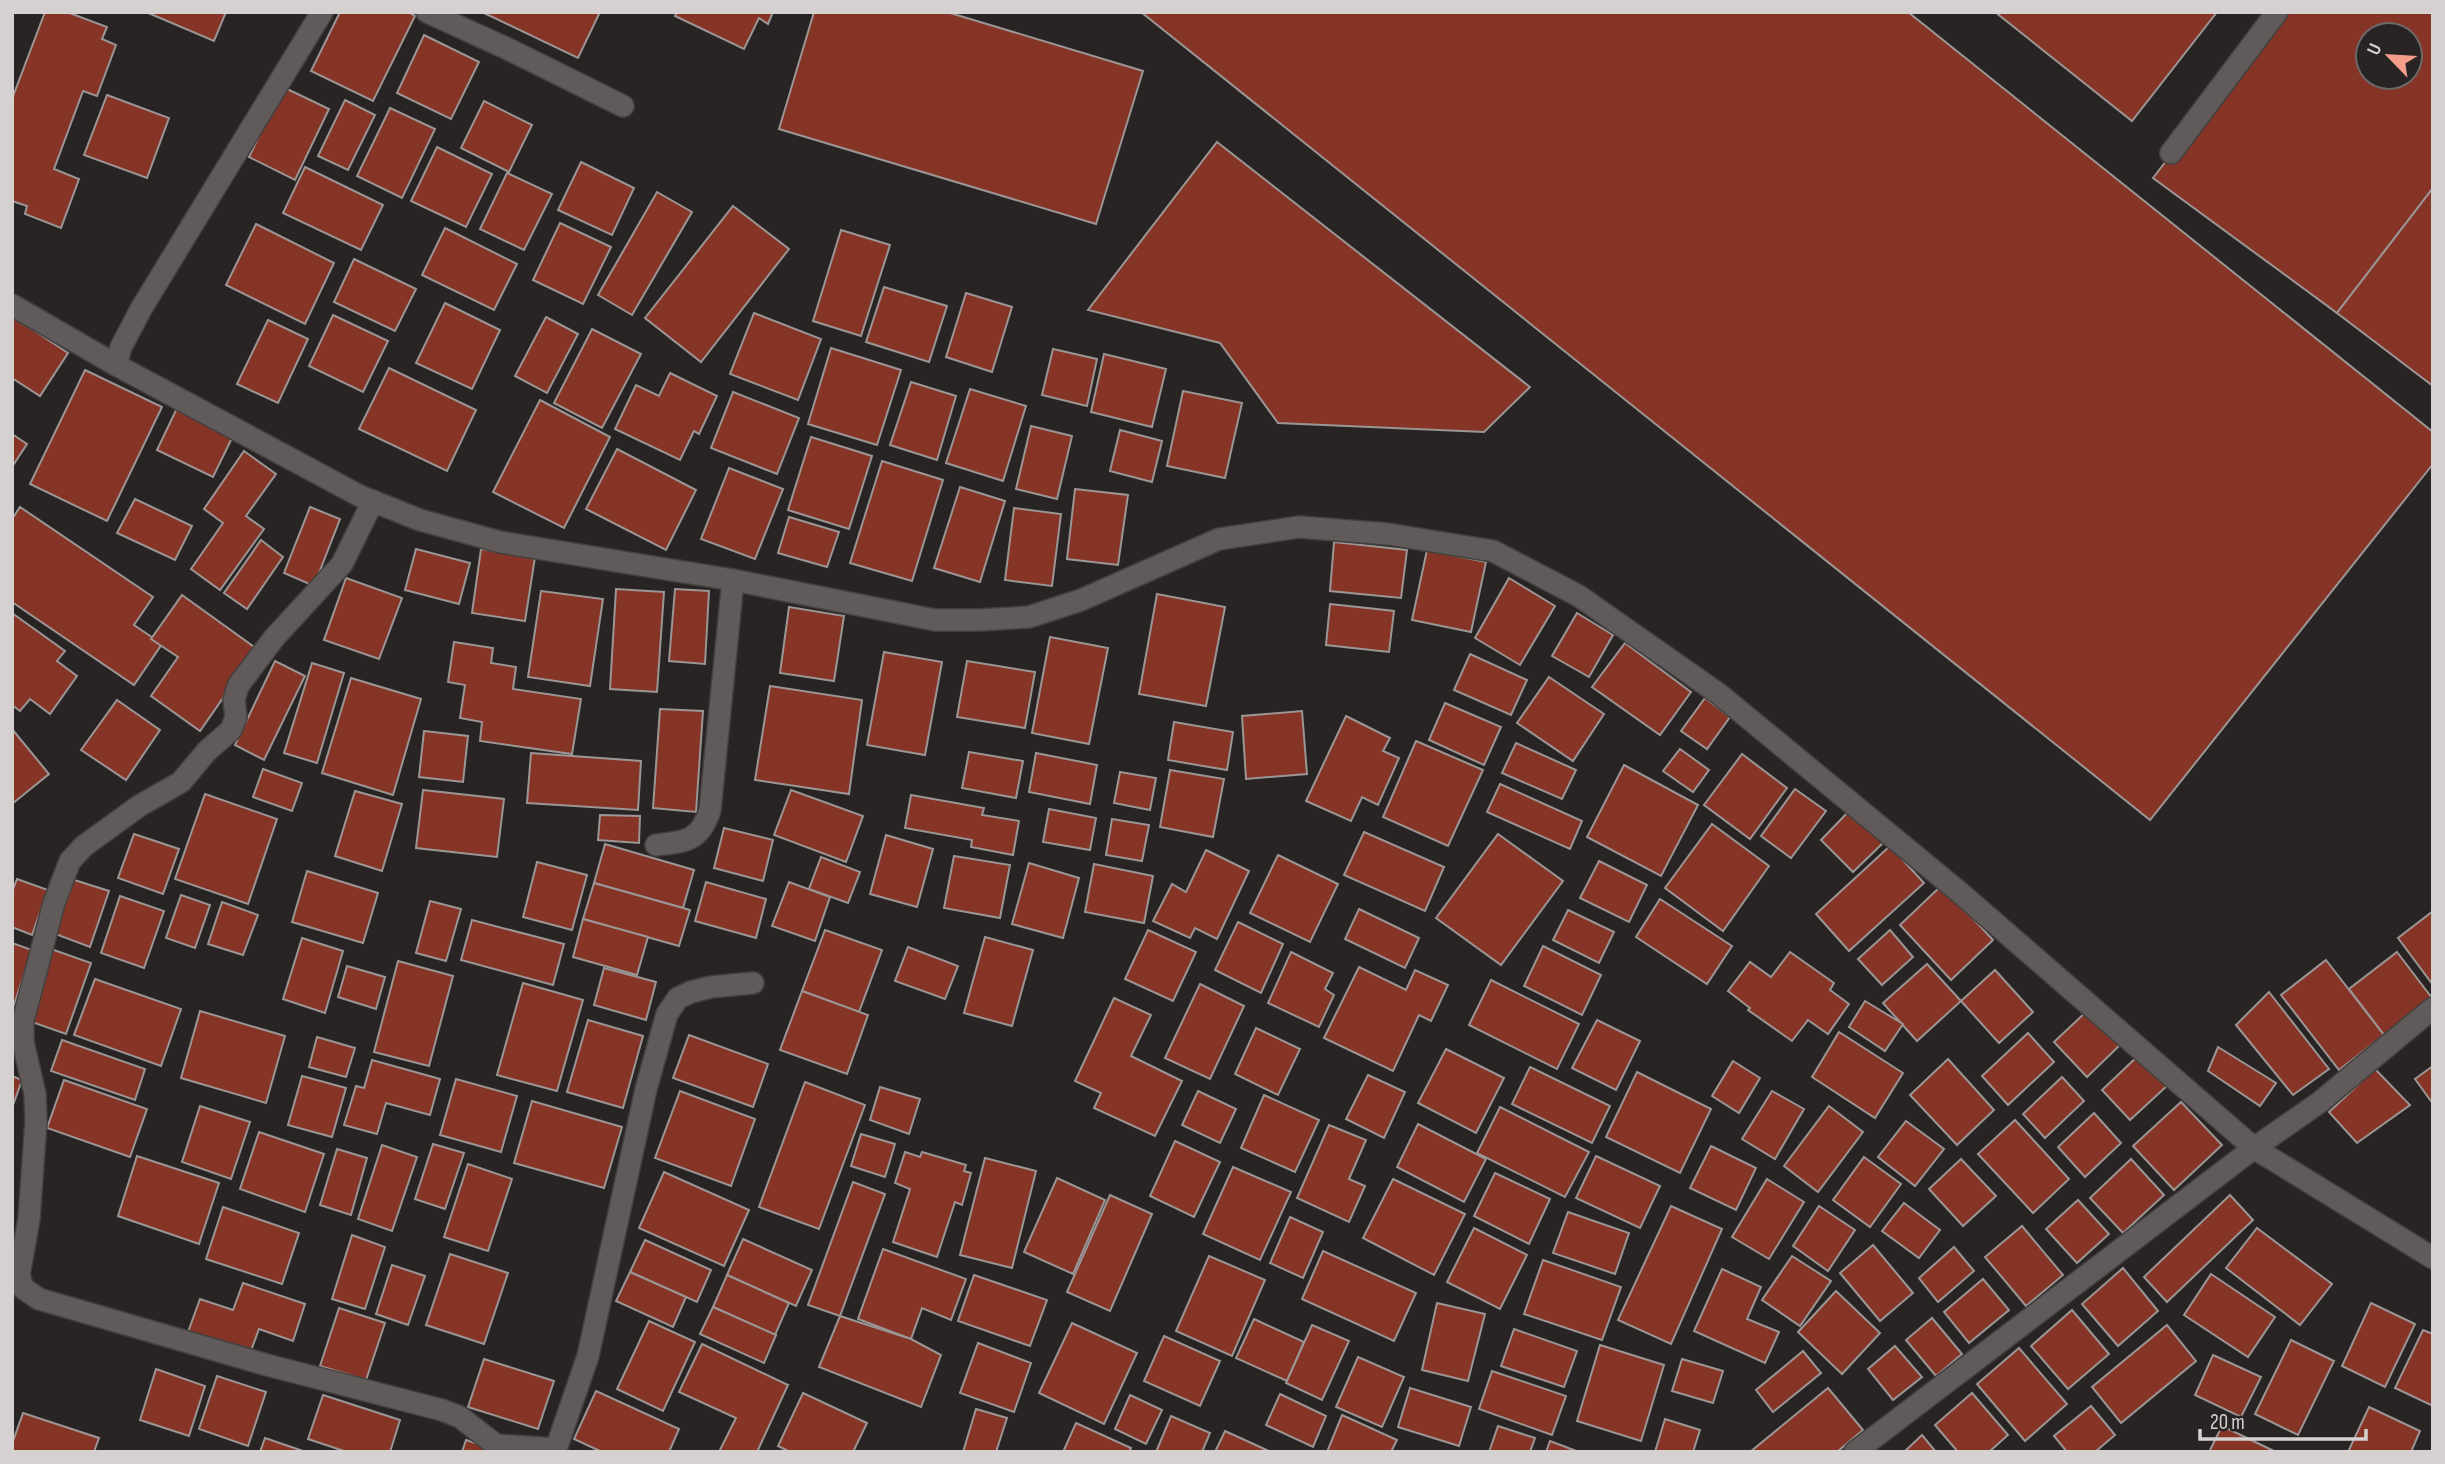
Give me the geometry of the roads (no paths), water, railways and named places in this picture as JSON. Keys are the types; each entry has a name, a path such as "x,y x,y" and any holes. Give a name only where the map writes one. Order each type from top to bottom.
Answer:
{"street":[{"path":"119,356 141,309 322,12"},
{"path":"427,12 623,106"},
{"path":"2171,153 2277,12"},
{"path":"12,305 119,356 373,501 420,520 500,542 733,580 935,620 1028,617 1081,600 1219,539 1299,527 1388,534 1493,551 1579,596 1719,694 1958,891 2254,1148 2433,1258"},
{"path":"373,501 342,564 274,638 238,686 233,701 236,717 231,730 207,751 181,782 139,806 84,846 70,861 54,903 23,1021 23,1042 35,1094 36,1121 29,1219 19,1275 23,1288 40,1299 267,1365 442,1410 460,1417 491,1442 502,1447 555,1450 588,1356 646,1089 667,1014 678,999 691,992 711,986 753,983"},
{"path":"656,845 682,843 697,835 706,824 710,810 733,580"},
{"path":"1855,1452 2254,1148 2320,1102 2433,1008"}]}
